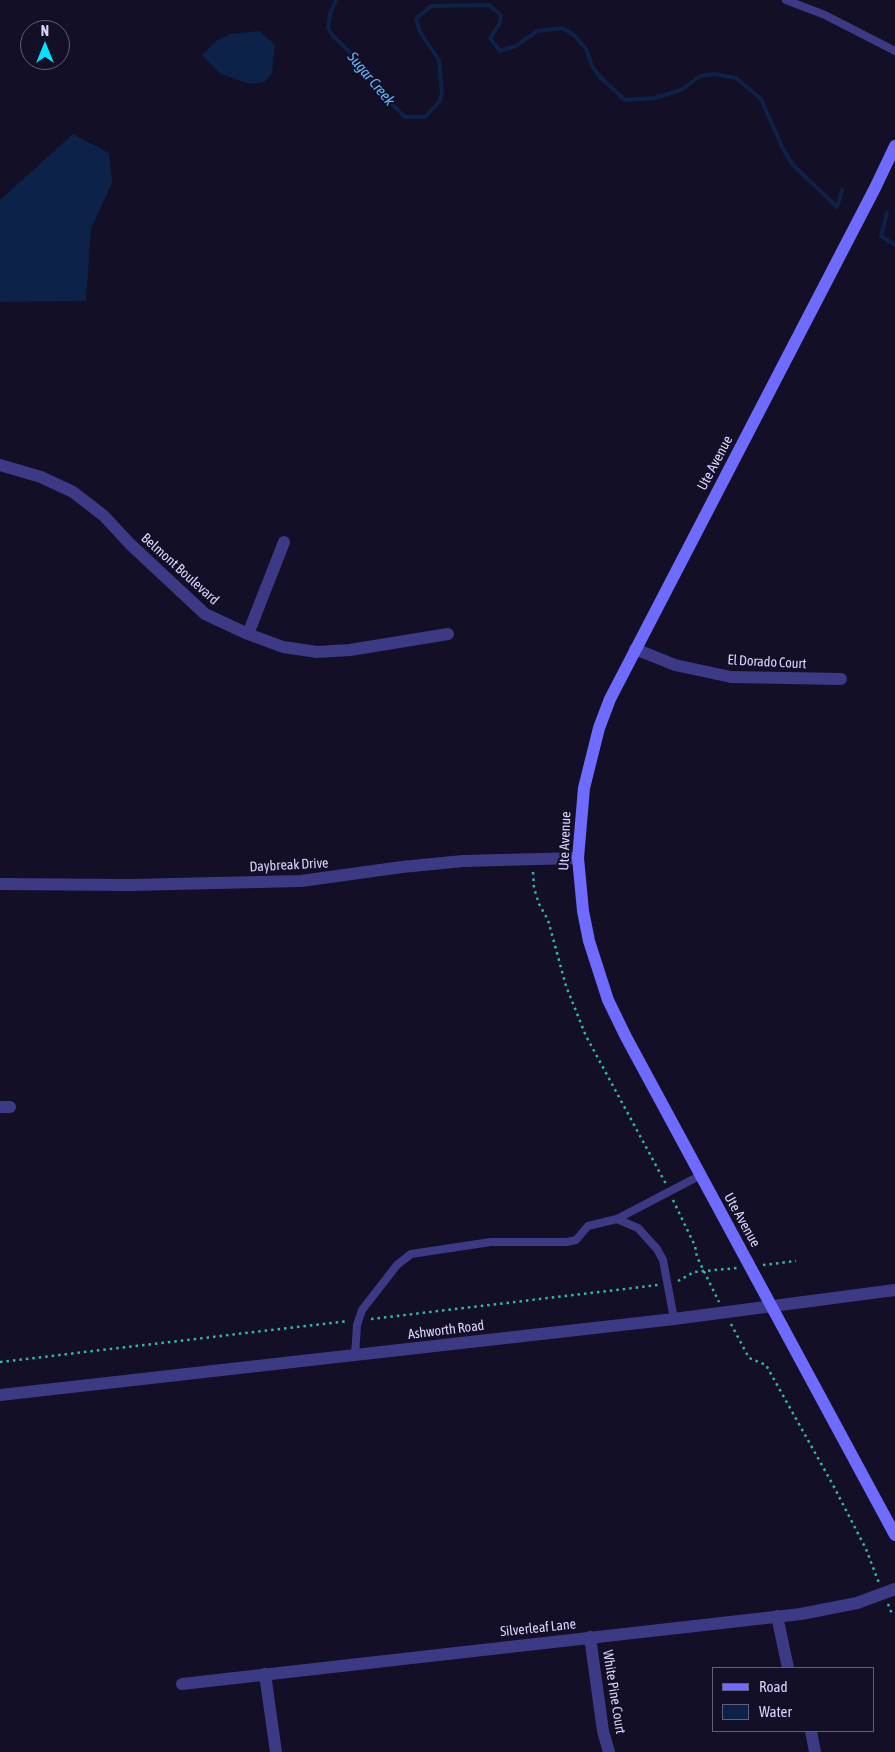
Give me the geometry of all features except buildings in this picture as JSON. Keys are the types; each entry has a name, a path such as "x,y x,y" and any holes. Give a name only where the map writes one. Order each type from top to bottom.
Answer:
{"main road":[{"name":"Ute Avenue","path":"895,146 876,188 610,699 590,758 580,819 578,858 583,911 589,941 608,1000 895,1535"}],"street":[{"name":"Belmont Boulevard","path":"0,465 41,477 73,492 104,516 130,544 206,614 248,634 284,647 317,652 350,650 448,634"},
{"path":"248,634 284,542"},
{"name":"El Dorado Court","path":"635,649 675,666 731,677 841,679"},
{"name":"Daybreak Drive","path":"0,884 131,885 301,881 402,867 463,862 578,858"},
{"name":"Ashworth Road","path":"0,1395 356,1356 895,1290"},
{"name":"Silverleaf Lane","path":"182,1684 777,1616 857,1604 889,1592"},
{"path":"777,1616 788,1667"},
{"name":"White Pine Court","path":"590,1637 603,1731 609,1752"},
{"path":"265,1674 276,1752"},
{"path":"810,1732 815,1752"}],"lane":[{"path":"786,0 825,15 895,51"},
{"path":"356,1356 355,1340 362,1310 397,1265 411,1254 491,1242 567,1242 576,1240 588,1226 617,1219 701,1175"},
{"path":"617,1219 638,1228 653,1244 663,1260 674,1318"}],"path":[{"path":"533,860 534,888 539,904 548,920 566,986 586,1036 669,1192 695,1246 696,1257 749,1358 766,1365 833,1485 889,1592 892,1614"},
{"path":"0,1362 668,1284 675,1283 694,1272 796,1261"}],"water":[{"path":"259,31 275,45 272,74 264,82 250,84 221,74 202,55 216,41 230,34"},
{"path":"73,134 109,153 112,183 91,229 86,301 0,302 0,200"}],"waterway":[{"name":"Sugar Creek","path":"336,0 330,14 328,28 333,36 370,72 382,94 405,117 425,117 440,101 442,92 439,60 420,32 416,19 431,6 489,5 501,15 500,23 490,38 500,51 516,46 537,31 562,28 574,35 586,49 592,66 600,77 625,100 655,98 681,90 700,76 715,74 736,78 761,99 783,149 793,165 837,207 842,190"},
{"name":"Sugar Creek","path":"887,213 881,236 895,245"}]}
